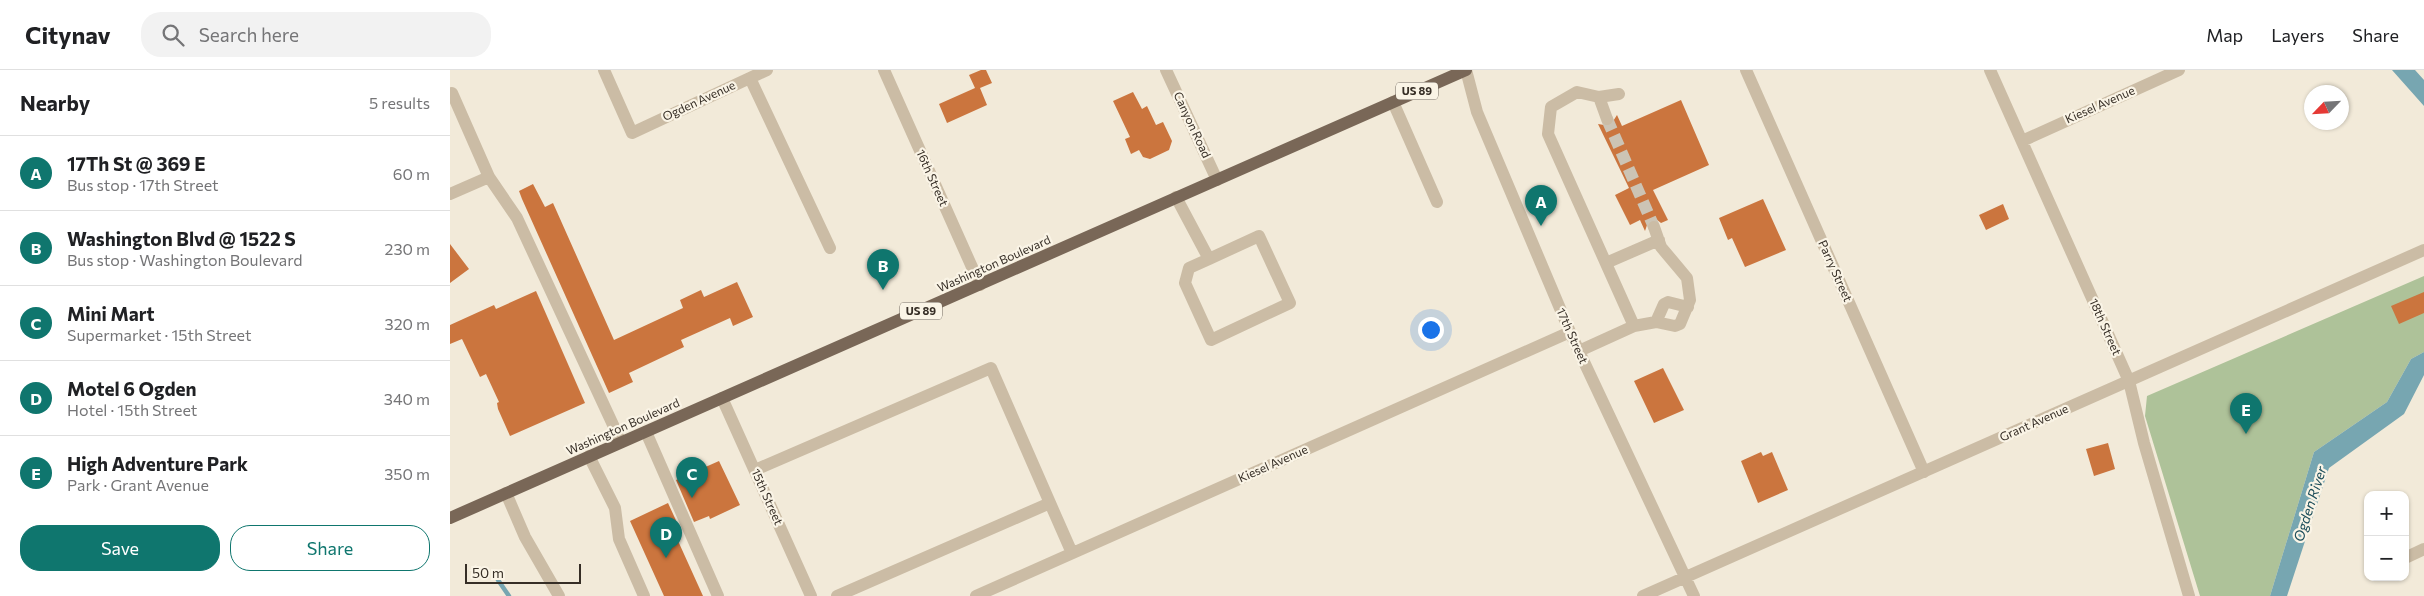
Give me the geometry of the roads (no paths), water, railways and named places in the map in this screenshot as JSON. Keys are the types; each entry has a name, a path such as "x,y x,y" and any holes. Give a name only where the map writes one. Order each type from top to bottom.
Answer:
{"main road":[{"name":"Washington Boulevard","path":"450,518 1466,70"}],"street":[{"name":"Ogden Avenue","path":"604,70 632,133 767,70"},
{"name":"16th Street","path":"884,70 980,285"},
{"name":"Canyon Road","path":"1166,70 1217,180"},
{"name":"17th Street","path":"1466,70 1478,112 1570,332 1694,596"},
{"name":"Parry Street","path":"1746,70 1924,472"},
{"name":"18th Street","path":"1990,70 2130,381 2144,443 2189,596"},
{"name":"Kiesel Avenue","path":"2022,141 2152,75 2179,70"},
{"path":"750,78 830,248"},
{"path":"1619,94 1599,97 1577,92 1551,107 1548,134 1634,326"},
{"path":"452,93 489,177 516,218 621,442"},
{"path":"1599,97 1607,119"},
{"path":"1393,102 1437,202"},
{"path":"450,194 489,177"},
{"path":"1176,198 1209,259"},
{"path":"1579,351 1634,326 1656,322 1675,326 1680,324 1690,300 1687,278 1667,255 1654,227"},
{"path":"1259,236 1290,304 1211,340 1185,283 1189,268 1209,259 1259,236"},
{"path":"1606,263 1659,240"},
{"name":"Grant Avenue","path":"1643,596 2424,250"},
{"path":"1656,322 1664,304 1668,302 1688,307"},
{"name":"Kiesel Avenue","path":"976,596 1570,332"},
{"path":"754,470 991,368 1072,553"},
{"name":"15th Street","path":"722,398 811,596"},
{"path":"646,432 718,596"},
{"path":"589,456 615,508 619,539 644,596"},
{"path":"506,493 526,537 559,596"},
{"path":"837,596 1050,502"},
{"path":"2409,556 2424,549"}],"water":[{"path":"2392,70 2415,70 2424,80 2424,106"},
{"name":"Ogden River","path":"2424,352 2424,375 2404,414 2329,468 2287,596 2270,596 2314,452 2387,402 2411,359"}],"waterway":[{"path":"498,580 509,596"}],"tunnel":[{"path":"1607,119 1654,227"}],"place":[{"name":"17Th St @ 369 E","path":"1541,226"},
{"name":"Washington Blvd @ 1522 S","path":"883,290"},
{"name":"High Adventure Park","path":"2246,434"},
{"name":"Mini Mart","path":"692,498"},
{"name":"Motel 6 Ogden","path":"666,558"}]}
